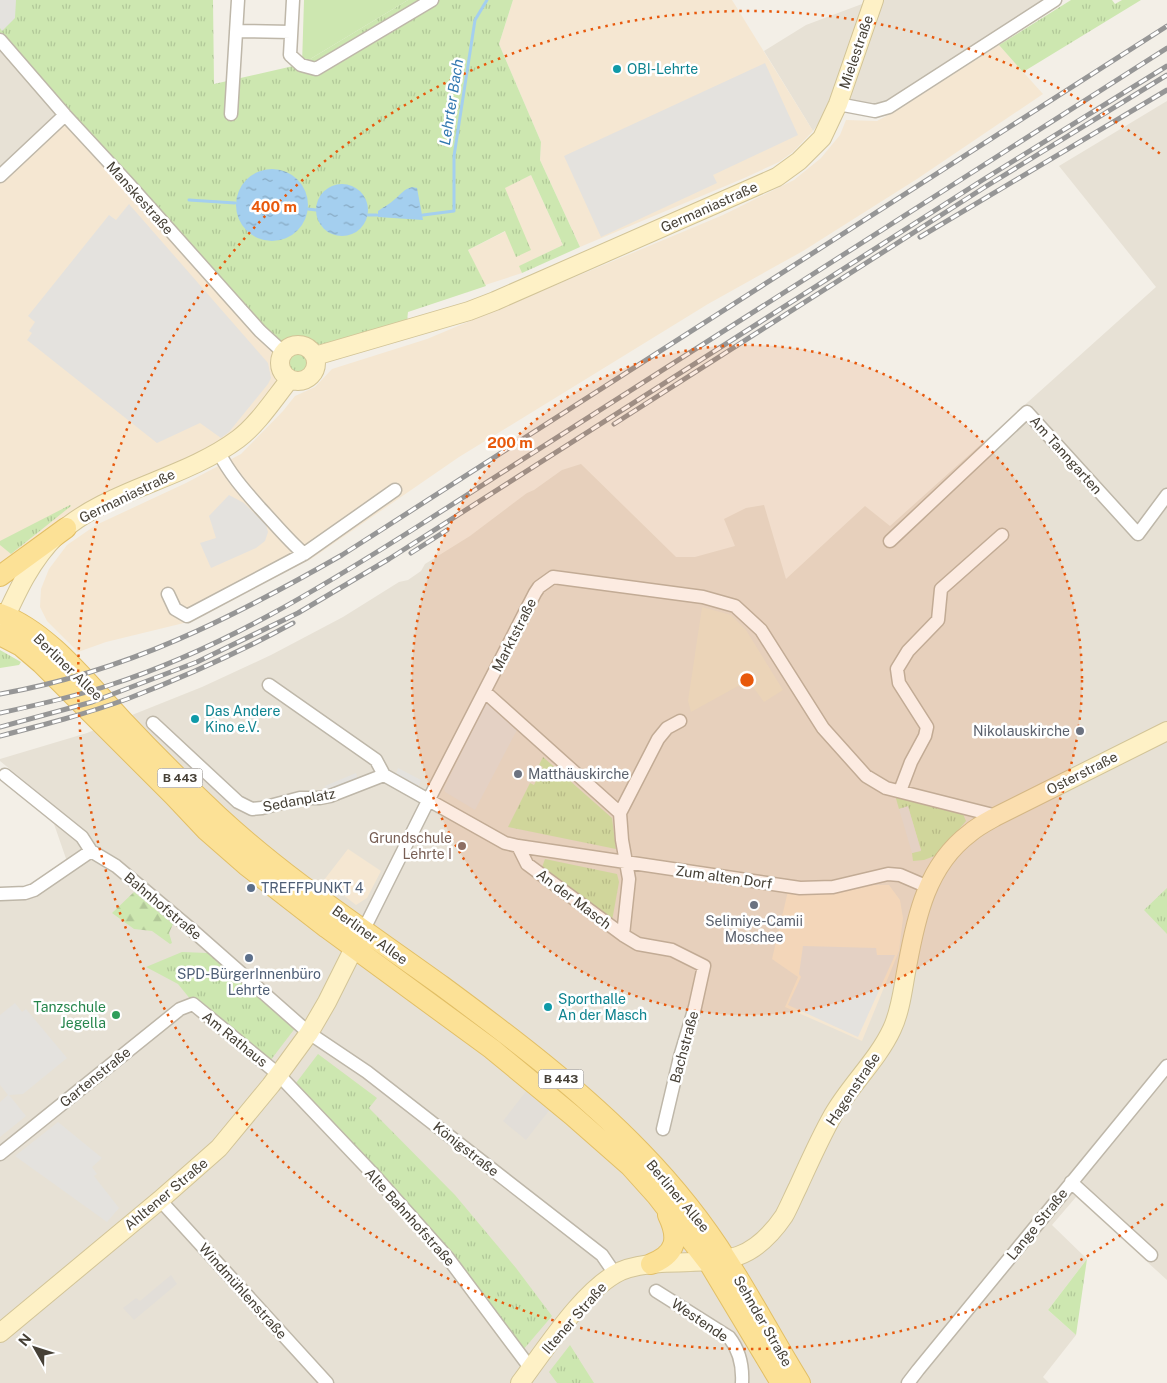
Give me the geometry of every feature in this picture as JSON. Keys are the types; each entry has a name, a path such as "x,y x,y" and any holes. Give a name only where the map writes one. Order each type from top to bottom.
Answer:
{"main road":[{"path":"0,576 66,528"},
{"name":"Berliner Allee","path":"2,624 32,632 56,651 219,816 304,886 358,940 539,1086 599,1137 630,1166 718,1261"},
{"name":"Berliner Allee","path":"358,940 442,986 552,1071 612,1123 661,1173 688,1205 718,1261"},
{"path":"652,1264 661,1260 670,1251 675,1238 673,1226 657,1196"},
{"name":"Sehnder Straße","path":"718,1261 793,1382"}],"street":[{"path":"231,114 238,0"},
{"path":"292,0 290,55 301,65 316,69 432,0"},
{"name":"Mielestraße","path":"838,104 874,0"},
{"path":"838,104 875,111 889,107 1055,0"},
{"path":"236,31 291,32"},
{"name":"Manskestraße","path":"0,40 260,331 284,352"},
{"name":"Germaniastraße","path":"315,356 469,311 495,301 777,177 799,161 822,138 838,104"},
{"path":"0,176 65,115"},
{"path":"298,345 311,350 315,356 316,366 310,376 301,381 290,379 281,368 281,357 292,346 298,345"},
{"name":"Germaniastraße","path":"2,624 37,559 66,528 95,509 201,461 240,438 290,379"},
{"name":"Am Tanngarten","path":"890,541 1027,412 1138,534 1167,495"},
{"path":"218,451 226,466 241,486 286,538 304,554"},
{"path":"168,594 175,609 187,616 304,554 395,490"},
{"path":"900,791 910,762 925,736 926,727 899,683 897,669 908,650 938,620 941,589 1002,535"},
{"name":"Marktstraße","path":"309,1033 327,1002 429,799 539,587 554,577 703,597 735,606 761,630 823,728 866,776 886,788 997,816"},
{"path":"269,685 376,760 384,775 505,843 518,846"},
{"path":"485,692 620,813 658,739 667,728 680,721"},
{"name":"Sedanplatz","path":"153,723 238,802 252,809 300,798 330,796 384,775"},
{"name":"Osterstraße","path":"928,887 936,871 954,846 970,832 997,816 1167,731"},
{"name":"Bahnhofstraße","path":"5,774 82,838 91,851 116,866 309,1033"},
{"name":"An der Masch","path":"620,813 625,863 629,879 622,935"},
{"name":"An der Masch","path":"518,846 527,864 622,935 638,944 672,950 704,966"},
{"name":"Zum alten Dorf","path":"518,846 800,888 833,887 888,874 900,875 928,887"},
{"path":"0,894 34,890 91,851"},
{"name":"Hagenstraße","path":"718,1261 749,1251 768,1237 785,1214 833,1115 876,1056 892,1028 902,994 920,908 928,887"},
{"name":"Bachstraße","path":"663,1128 704,966"},
{"name":"Am Rathaus","path":"192,1004 278,1074"},
{"name":"Gartenstraße","path":"0,1154 180,1009 192,1004"},
{"name":"Königstraße","path":"309,1033 367,1072 602,1256 615,1274"},
{"name":"Ahltener Straße","path":"0,1333 160,1200 219,1148 309,1033"},
{"name":"Lange Straße","path":"908,1383 1167,1066"},
{"name":"Alte Bahnhofstraße","path":"278,1074 374,1175 448,1258 531,1368"},
{"path":"1071,1182 1150,1255"},
{"name":"Windmühlenstraße","path":"160,1200 327,1383"},
{"name":"Iltener Straße","path":"520,1383 547,1345 584,1301 602,1283 615,1274 632,1267 652,1264 718,1261"},
{"name":"Westende","path":"656,1291 730,1337 741,1359 742,1383"}],"shaded area":[{"path":"0,0 16,0 15,18 2,31 0,28"},
{"path":"513,0 732,0 813,131 793,152 779,162 580,247 540,160 541,142 499,44"},
{"path":"884,0 1047,0 892,103 827,112 813,131 764,51 806,25 862,4 879,10"},
{"path":"0,35 72,115 0,179"},
{"path":"999,45 1043,94 917,179 803,251 708,304 459,457 311,559 188,622 106,642 78,652 47,621 40,607 41,589 49,569 67,545 96,525 186,483 241,454 295,396 315,387 332,369 427,339 723,215 794,180 821,158 840,135 846,120 877,121"},
{"path":"765,63 798,135 713,175 717,183 601,237 564,156"},
{"path":"1167,101 1167,1280 1076,1197 1052,1225 1087,1259 1048,1310 1076,1335 1043,1377 1049,1383 0,1383 0,899 33,897 71,873 45,798 0,761 0,759 87,733 202,687 271,655 343,617 399,582 408,580 421,571 425,564 470,536 527,493 562,470 581,464 676,557 695,557 735,546 724,519 746,508 764,505 786,579 865,506 890,526 1156,287 1059,166"},
{"path":"72,115 280,345 274,353 276,370 281,381 250,422 213,448 90,502 0,579 0,179"},
{"path":"531,175 563,245 520,266 522,273 485,285 468,250 506,231 504,188"},
{"path":"129,204 268,363 271,378 268,384 229,432 221,438 200,423 157,443 27,340 32,333 29,331 35,322 28,316 109,215 116,220"},
{"path":"229,495 244,503 266,525 268,532 265,541 256,548 211,568 200,543 216,538 209,516"},
{"path":"702,607 731,615 746,630 783,690 764,702 753,687 738,686 691,712 688,701"},
{"path":"487,701 518,728 475,810 445,792 444,788"},
{"path":"398,768 421,780 418,788 395,776"},
{"path":"356,773 358,780 327,792 325,786"},
{"path":"908,806 921,851 912,853 899,809"},
{"path":"348,849 381,871 367,898 356,905 324,880"},
{"path":"870,885 889,885 900,900 903,918 899,951 862,1041 785,1007 798,977 772,959 788,891 833,892"},
{"path":"803,946 876,948 877,955 895,955 858,1037 788,1005 801,977 799,974"},
{"path":"15,1003 22,1012 26,1009 67,1058 23,1094 9,1095 26,1116 0,1137 0,1102 8,1095 0,1085 0,1015"},
{"path":"527,1090 551,1108 526,1140 503,1121"},
{"path":"58,1122 102,1158 92,1167 97,1174 94,1176 119,1208 107,1222 15,1156"},
{"path":"171,1275 177,1284 134,1320 123,1308 136,1298 140,1301"}],"green space":[{"path":"0,0 213,0 214,84 302,64 408,0 513,0 499,44 541,142 540,160 580,247 522,273 519,266 563,245 531,175 505,188 531,250 516,257 505,231 468,250 486,286 408,312 407,321 352,338 316,345 300,337 280,345 0,35"},
{"path":"304,0 408,0 302,64"},
{"path":"1071,0 1112,0 1115,4 1122,0 1141,0 1023,72 999,45"},
{"path":"298,354 305,357 308,364 305,371 298,374 291,371 288,364 291,357"},
{"path":"70,505 11,554 0,545 0,541"},
{"path":"0,650 21,662 19,665 0,668"},
{"path":"543,757 612,818 616,849 508,827 530,783 534,785 543,767 539,765"},
{"path":"895,795 963,814 966,821 937,855 924,860 913,861 912,853 921,850 908,807 899,809"},
{"path":"545,859 617,874 619,882 612,921 541,870"},
{"path":"1167,888 1167,934 1144,910"},
{"path":"134,892 173,924 169,933 172,943 170,944 152,931 134,929 112,913"},
{"path":"182,952 208,953 296,1027 270,1061 207,1006 191,1000 178,984 146,967"},
{"path":"318,1054 377,1098 369,1108 455,1195 516,1268 552,1316 523,1350 448,1252 296,1083"},
{"path":"1087,1259 1076,1335 1048,1310"},
{"path":"570,1345 594,1383 557,1383 549,1372"}],"water":[{"path":"265,169 279,169 298,179 308,198 308,212 298,231 279,241 265,241 246,231 236,212 236,198 246,179"},
{"path":"342,184 352,186 360,192 366,200 368,210 366,220 360,228 352,234 342,236 332,234 324,228 318,220 316,210 318,200 324,192 332,186"},
{"path":"412,187 417,188 423,220 378,217 378,211 405,190"}],"waterway":[{"name":"Lehrter Bach","path":"423,215 454,211 454,156 475,20 487,0"},
{"path":"189,200 235,203"},
{"path":"308,209 316,210"},
{"path":"368,215 377,215"}],"railway":[{"path":"0,694 91,672 177,640 260,600 342,555 1167,26"},
{"path":"0,713 42,704 110,685 192,654 270,615 420,525 1167,48"},
{"path":"0,727 92,702 197,662 298,613 389,559 981,181 1167,66"},
{"path":"614,424 985,187 1167,75"},
{"path":"920,237 1167,90"},
{"path":"411,553 447,530"},
{"path":"0,736 127,699 212,664 293,623"}],"place":[{"name":"OBI-Lehrte","path":"617,69"},
{"name":"Das Andere Kino e.V.","path":"195,719"},
{"name":"Nikolauskirche","path":"1080,731"},
{"name":"Matthäuskirche","path":"518,774"},
{"name":"Grundschule Lehrte I","path":"462,846"},
{"name":"TREFFPUNKT 4","path":"251,888"},
{"name":"Selimiye-Camii Moschee","path":"754,905"},
{"name":"SPD-BürgerInnenbüro Lehrte","path":"249,958"},
{"name":"Sporthalle An der Masch","path":"548,1007"},
{"name":"Tanzschule Jegella","path":"116,1015"}]}
